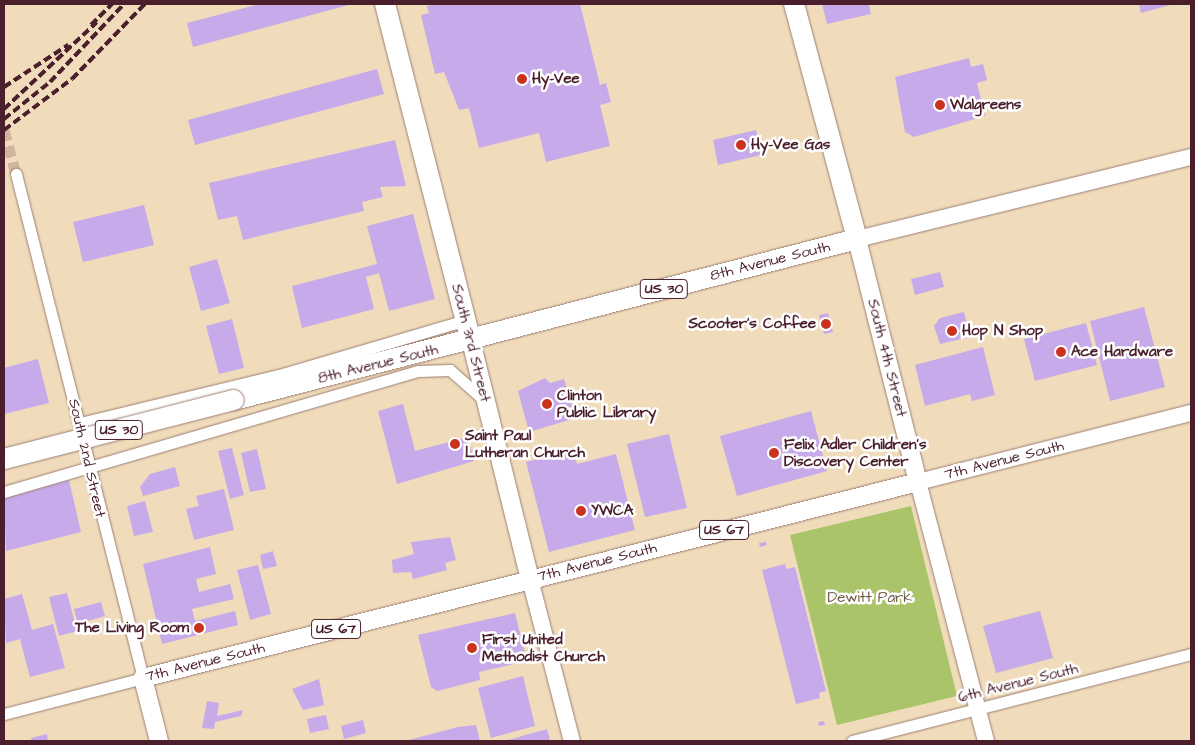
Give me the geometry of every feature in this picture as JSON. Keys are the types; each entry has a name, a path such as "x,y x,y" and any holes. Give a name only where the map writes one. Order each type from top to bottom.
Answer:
{"highway":[{"name":"South 3rd Street","path":"385,4 471,341"},
{"name":"South 4th Street","path":"794,4 857,239"},
{"name":"8th Avenue South","path":"4,459 471,341 857,239"}],"main road":[{"name":"South 4th Street","path":"857,239 918,482"},
{"name":"South 3rd Street","path":"471,341 530,579"},
{"name":"7th Avenue South","path":"143,678 918,482"},
{"name":"South 2nd Street","path":"143,678 159,741"}],"street":[{"name":"8th Avenue South","path":"857,239 1191,157"},
{"name":"South 2nd Street","path":"16,174 143,678"},
{"name":"8th Avenue South","path":"80,423 295,370 466,320"},
{"name":"8th Avenue South","path":"4,492 90,469 418,371 450,370 486,402"},
{"name":"7th Avenue South","path":"918,482 1191,413"},
{"name":"South 4th Street","path":"918,482 986,741"},
{"name":"South 3rd Street","path":"530,579 572,741"},
{"name":"6th Avenue South","path":"852,741 1191,654"},
{"name":"7th Avenue South","path":"4,714 143,678"}],"green space":[{"name":"Dewitt Park","path":"911,506 957,696 837,725 790,535"}],"building":[{"path":"260,4 352,4 193,47 187,23"},
{"name":"Hy-Vee","path":"434,4 580,4 600,85 606,83 611,102 600,105 610,146 546,162 539,133 479,148 469,108 459,110 444,72 435,74 421,15 429,13 427,6"},
{"path":"822,4 869,4 871,14 827,24"},
{"path":"1139,4 1174,4 1141,13"},
{"name":"Walgreens","path":"969,58 971,67 983,64 987,80 977,83 985,116 914,137 905,132 895,77"},
{"path":"377,69 384,94 195,145 188,120"},
{"path":"756,130 761,155 718,165 713,140"},
{"path":"395,140 406,186 380,187 383,197 362,202 364,211 243,240 237,216 218,220 209,183"},
{"path":"144,205 154,245 83,262 73,222"},
{"path":"413,214 435,299 389,311 379,273 366,277 374,309 302,328 292,286 377,264 367,226"},
{"path":"217,259 230,303 201,311 189,267"},
{"name":"Hop N Shop","path":"940,272 944,287 915,295 911,279"},
{"path":"1144,307 1165,387 1110,401 1090,321"},
{"name":"Hop N Shop","path":"964,312 970,337 940,344 934,326 940,318"},
{"name":"Scooter's Coffee","path":"828,313 833,332 824,334 819,315"},
{"path":"232,319 244,368 219,374 206,326"},
{"name":"Ace Hardware","path":"1086,323 1097,365 1035,381 1024,339"},
{"path":"983,347 995,395 972,401 970,394 925,406 915,365"},
{"path":"38,359 49,403 4,414 4,368"},
{"name":"Clinton Public Library","path":"545,378 550,383 564,379 576,418 529,432 518,391"},
{"name":"Saint Paul Lutheran Church","path":"403,404 415,451 468,437 474,461 397,484 378,411"},
{"name":"Felix Adler Children's Discovery Center","path":"811,411 827,471 737,496 720,436"},
{"path":"669,434 687,508 645,517 627,444"},
{"path":"232,448 244,495 230,499 218,451"},
{"path":"257,449 266,489 250,492 241,453"},
{"path":"573,450 577,464 616,454 635,530 549,552 526,462"},
{"path":"175,467 180,486 143,496 140,487 150,474"},
{"path":"69,480 81,532 6,551 4,498"},
{"path":"224,489 234,530 194,540 186,509 199,506 196,496"},
{"path":"145,501 153,532 134,536 127,506"},
{"path":"450,537 456,560 445,563 447,570 413,579 411,572 393,573 392,560 414,554 411,542"},
{"path":"766,542 767,545 760,547 759,543"},
{"path":"210,547 216,574 196,579 199,592 230,584 234,599 192,609 195,621 235,611 238,625 162,644 143,564"},
{"path":"273,551 277,566 263,569 260,555"},
{"path":"785,564 786,569 795,567 826,691 819,693 820,698 796,704 762,570"},
{"path":"258,565 271,614 250,620 237,570"},
{"path":"67,593 77,631 59,636 49,597"},
{"path":"22,594 32,630 53,624 65,668 30,677 20,639 6,643 4,599"},
{"path":"101,602 105,616 78,624 74,609"},
{"path":"1040,611 1053,658 996,673 983,626"},
{"name":"First United Methodist Church","path":"515,613 527,661 479,672 480,680 437,691 431,687 418,635"},
{"path":"523,676 535,726 491,738 478,688"},
{"path":"319,679 324,705 303,710 292,689"},
{"path":"207,701 219,703 217,716 243,710 241,716 215,722 214,729 202,728"},
{"path":"326,715 329,729 310,733 307,719"},
{"path":"363,720 366,733 344,739 341,726"},
{"path":"824,721 825,725 819,726 818,722"},
{"path":"476,725 480,741 405,741 458,727"},
{"path":"547,729 550,741 504,741"},
{"path":"47,734 48,741 32,741 31,738"}],"tunnel":[{"path":"4,130 16,174"}],"railway":[{"path":"91,25 112,4"},
{"path":"4,119 50,82 124,4"},
{"path":"4,130 72,79 145,4"},
{"path":"4,109 97,22"},
{"path":"4,87 68,45"}],"place":[{"name":"Hy-Vee","path":"522,79"},
{"name":"Walgreens","path":"940,105"},
{"name":"Hy-Vee Gas","path":"741,145"},
{"name":"Scooter's Coffee","path":"826,324"},
{"name":"Hop N Shop","path":"952,331"},
{"name":"Ace Hardware","path":"1061,352"},
{"name":"Clinton Public Library","path":"547,404"},
{"name":"Saint Paul Lutheran Church","path":"455,444"},
{"name":"Felix Adler Children's Discovery Center","path":"774,453"},
{"name":"YWCA","path":"581,511"},
{"name":"The Living Room","path":"199,628"},
{"name":"First United Methodist Church","path":"472,648"}]}
